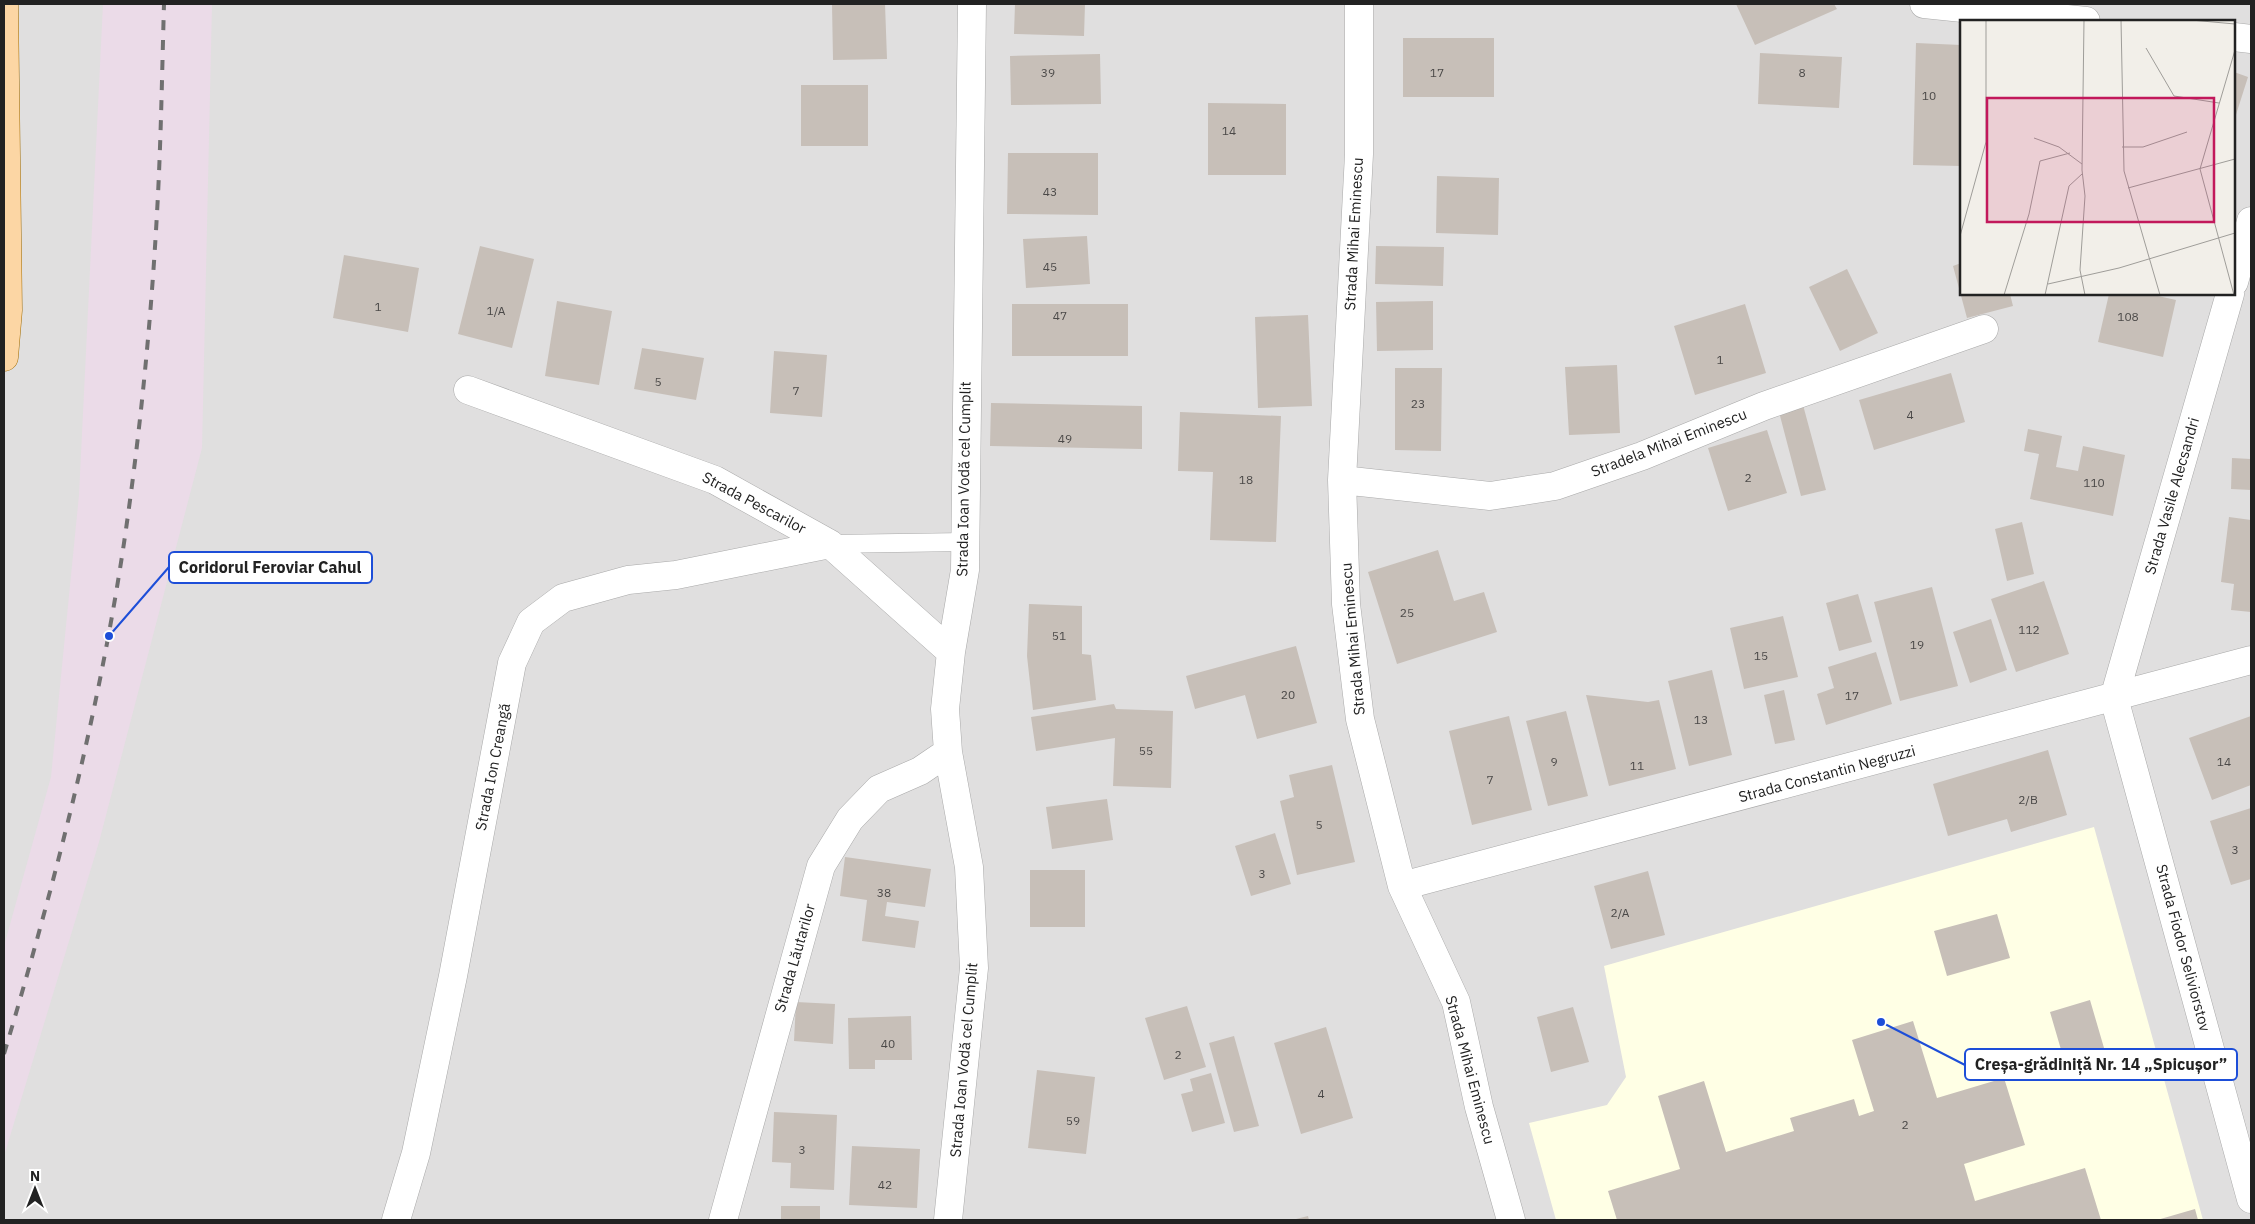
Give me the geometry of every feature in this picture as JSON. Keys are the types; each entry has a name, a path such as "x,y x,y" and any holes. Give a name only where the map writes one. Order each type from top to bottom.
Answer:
{"main road":[{"path":"4,4 8,310 4,357"}],"street":[{"name":"Strada Ioan Vodă cel Cumplit","path":"948,1220 974,968 969,867 948,752 945,709 951,652 965,570 972,4"},
{"name":"Strada Mihai Eminescu","path":"1359,4 1359,154 1342,480 1346,604 1360,719 1402,886 1456,1002 1479,1108 1511,1220"},
{"path":"1924,4 2076,20"},
{"path":"2235,37 2251,39"},
{"path":"2235,278 2251,222"},
{"name":"Strada Vasile Alecsandri","path":"2114,698 2230,295"},
{"name":"Stradela Mihai Eminescu","path":"1342,480 1490,496 1555,486 1642,456 1764,406 1984,329"},
{"name":"Strada Pescarilor","path":"468,390 714,480 830,544 951,652"},
{"name":"Strada Ion Creangă","path":"396,1220 420,1134 512,663 531,622 563,598 628,580 676,574 830,544"},
{"name":"Strada Constantin Negruzzi","path":"1402,886 2251,660"},
{"name":"Strada Fiodor Seliviorstov","path":"2114,698 2251,1199"},
{"name":"Strada Lăutarilor","path":"723,1220 821,866 850,819 879,789 920,771 948,752"}],"lane":[{"path":"830,544 965,542"}],"shaded area":[{"path":"4,4 2251,4 2251,1220 4,1220"},
{"path":"103,4 212,4 202,448 99,842 4,1156 4,946 51,777 79,495"},
{"path":"2094,827 2203,1220 1556,1220 1529,1123 1607,1105 1626,1077 1604,966"}],"building":[{"path":"832,4 885,4 887,59 833,60"},
{"path":"1015,4 1085,4 1084,36 1014,34"},
{"path":"1736,4 1834,4 1837,9 1755,45"},
{"path":"1403,38 1494,38 1494,97 1403,97"},
{"path":"1916,43 1960,45 1960,166 1913,165"},
{"path":"1760,53 1842,57 1839,108 1758,104"},
{"path":"1100,54 1101,104 1011,105 1010,56"},
{"path":"2235,72 2248,77 2235,118"},
{"path":"801,85 868,85 868,146 801,146"},
{"path":"1208,103 1286,104 1286,175 1208,175"},
{"path":"1008,153 1098,153 1098,215 1007,214"},
{"path":"1437,176 1499,178 1498,235 1436,233"},
{"path":"1087,236 1090,284 1026,288 1023,239"},
{"path":"480,246 534,259 512,348 458,334"},
{"path":"1376,246 1444,247 1443,286 1375,284"},
{"path":"344,255 419,268 408,332 333,318"},
{"path":"1960,263 1960,292 1953,266"},
{"path":"1847,269 1878,333 1840,351 1809,287"},
{"path":"1961,295 2010,295 2013,306 1967,318"},
{"path":"2109,295 2154,295 2176,300 2163,357 2098,342"},
{"path":"557,301 612,311 599,385 545,376"},
{"path":"1433,301 1433,350 1377,351 1376,302"},
{"path":"1012,304 1128,304 1128,356 1012,356"},
{"path":"1745,304 1766,373 1695,395 1674,326"},
{"path":"1308,315 1312,406 1258,408 1255,317"},
{"path":"642,348 704,358 696,400 634,389"},
{"path":"774,351 827,355 822,417 770,413"},
{"path":"1617,365 1620,433 1569,435 1565,367"},
{"path":"1395,368 1442,368 1441,451 1395,450"},
{"path":"1951,373 1965,422 1874,450 1859,400"},
{"path":"991,403 1142,406 1142,449 990,446"},
{"path":"1803,405 1826,490 1801,496 1779,412"},
{"path":"1180,412 1281,416 1276,542 1210,540 1213,472 1178,471"},
{"path":"2028,429 2062,436 2056,467 2078,471 2083,446 2125,455 2113,516 2030,499 2039,454 2024,451"},
{"path":"1767,430 1787,493 1728,511 1708,448"},
{"path":"2232,458 2251,459 2251,490 2231,489"},
{"path":"2229,517 2251,520 2251,612 2231,610 2234,584 2221,582"},
{"path":"2022,522 2034,574 2007,581 1995,529"},
{"path":"1438,550 1454,601 1484,592 1497,632 1397,664 1368,572"},
{"path":"2044,581 2069,654 2016,672 1991,599"},
{"path":"1932,587 1958,686 1900,701 1874,602"},
{"path":"1858,594 1872,642 1839,651 1826,603"},
{"path":"1029,604 1082,606 1082,654 1091,655 1096,700 1033,710 1027,656"},
{"path":"1783,616 1798,677 1744,689 1730,628"},
{"path":"1991,619 2007,670 1970,683 1953,632"},
{"path":"1296,646 1317,723 1257,739 1245,695 1195,709 1186,676"},
{"path":"1876,652 1892,704 1826,725 1817,694 1834,688 1828,667"},
{"path":"1712,670 1732,755 1689,766 1668,681"},
{"path":"1784,690 1795,740 1775,744 1764,695"},
{"path":"1586,695 1648,702 1659,700 1676,769 1609,786"},
{"path":"1114,704 1116,709 1173,711 1171,788 1113,786 1115,738 1036,751 1031,717"},
{"path":"1566,711 1588,796 1548,806 1526,721"},
{"path":"1509,716 1532,810 1472,825 1449,731"},
{"path":"2251,716 2251,785 2212,800 2189,738"},
{"path":"2048,750 2067,815 2011,832 2007,819 1948,836 1933,784"},
{"path":"1332,765 1355,862 1297,875 1280,801 1294,797 1289,775"},
{"path":"1107,799 1113,840 1052,849 1046,807"},
{"path":"2251,808 2251,879 2231,885 2210,821"},
{"path":"1275,833 1291,884 1251,896 1235,846"},
{"path":"845,857 931,869 925,907 887,902 885,916 919,921 915,948 862,941 867,900 840,896"},
{"path":"1030,870 1085,870 1085,927 1030,927"},
{"path":"1648,871 1665,935 1611,949 1594,886"},
{"path":"1997,914 2010,958 1947,976 1934,931"},
{"path":"2090,1000 2109,1065 2069,1077 2050,1012"},
{"path":"796,1002 835,1004 833,1044 794,1041"},
{"path":"1187,1006 1206,1067 1164,1080 1145,1018"},
{"path":"1573,1007 1589,1062 1551,1072 1537,1017"},
{"path":"911,1016 912,1060 875,1060 875,1069 849,1069 848,1018"},
{"path":"1913,1021 1937,1098 2004,1078 2025,1145 1964,1164 1975,1201 2085,1168 2101,1220 1617,1220 1608,1191 1680,1169 1658,1096 1704,1081 1726,1152 1794,1131 1790,1118 1854,1099 1859,1116 1874,1111 1852,1040"},
{"path":"1326,1027 1353,1118 1301,1134 1274,1043"},
{"path":"1234,1036 1259,1126 1234,1132 1209,1043"},
{"path":"1037,1070 1095,1077 1086,1154 1028,1148"},
{"path":"1211,1073 1225,1123 1192,1132 1181,1094 1193,1091 1190,1079"},
{"path":"774,1112 837,1115 834,1190 790,1188 791,1163 772,1162"},
{"path":"852,1146 920,1149 917,1208 849,1205"},
{"path":"781,1206 820,1206 820,1220 781,1220"},
{"path":"2195,1209 2198,1220 2157,1220"},
{"path":"1308,1216 1309,1220 1292,1220"}],"railway":[{"path":"4,1054 40,928 73,801 101,673 124,543 140,420 152,296 160,161 164,4"}],"place":[{"name":"Coridorul Feroviar Cahul","path":"109,636"},
{"name":"Creșa-grădiniță Nr. 14 „Spicușor”","path":"1881,1022"}]}
